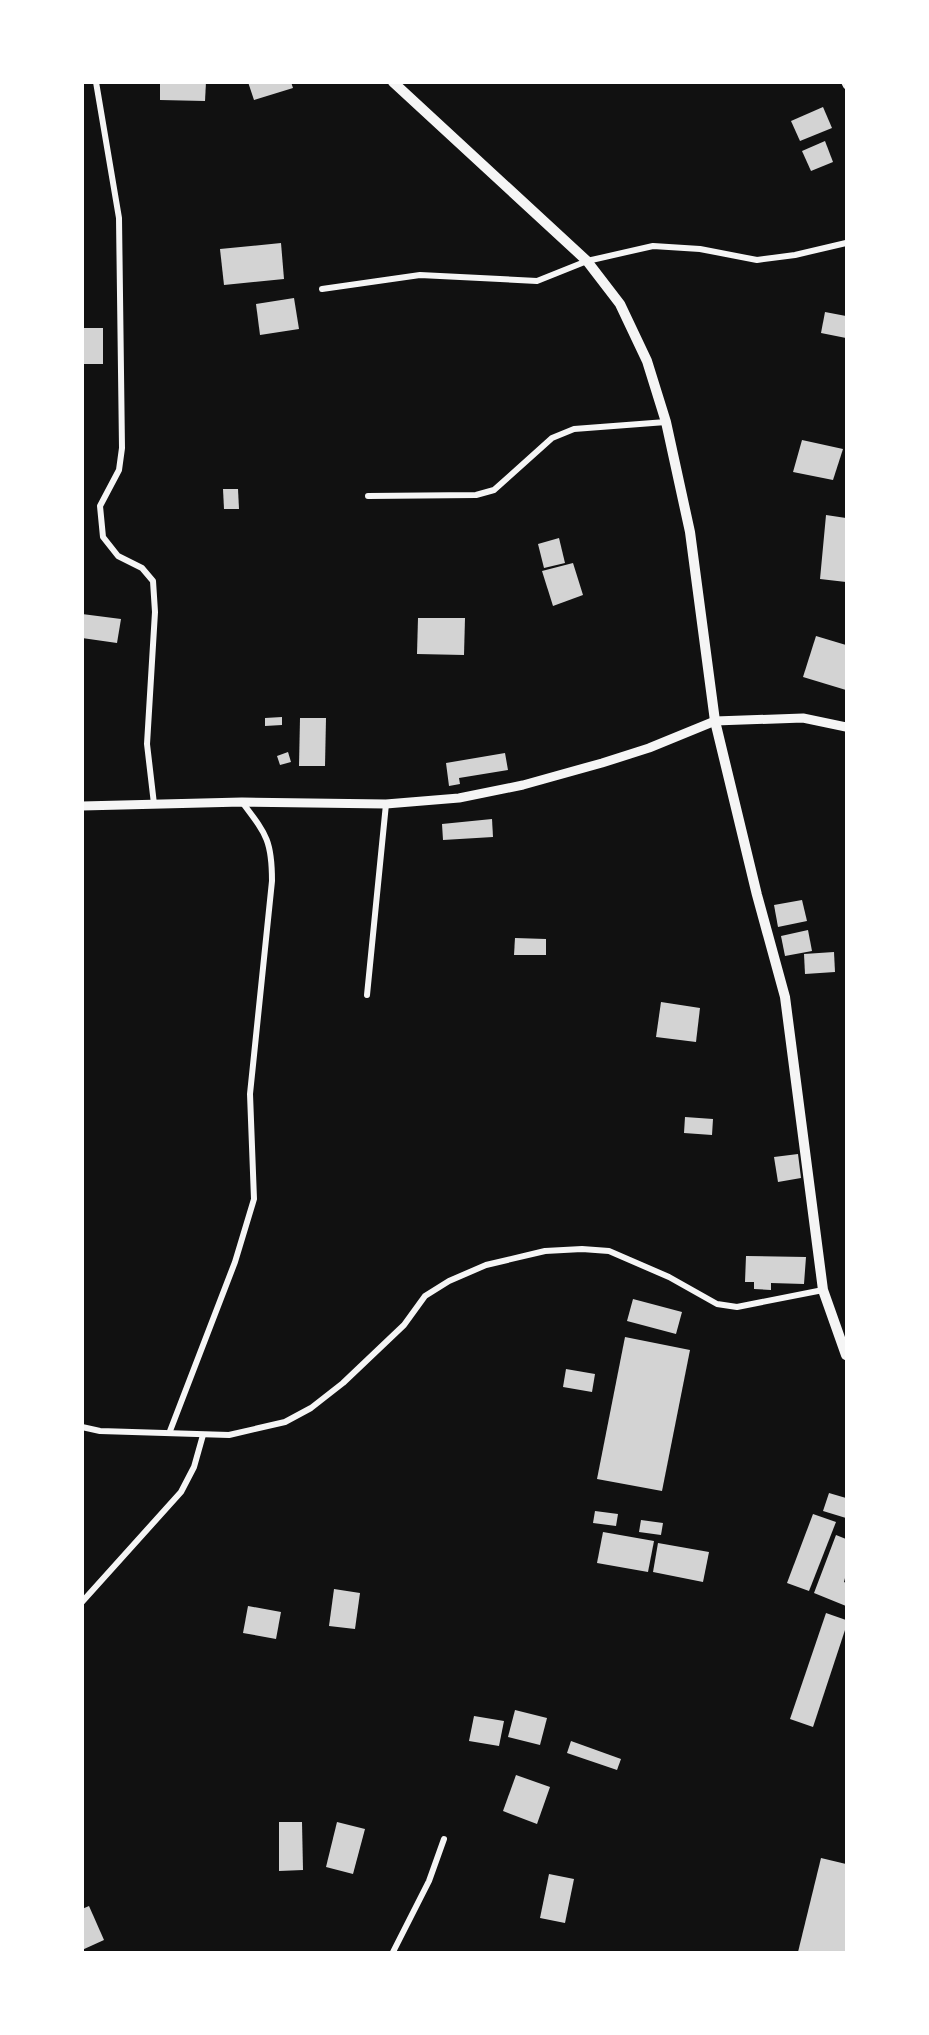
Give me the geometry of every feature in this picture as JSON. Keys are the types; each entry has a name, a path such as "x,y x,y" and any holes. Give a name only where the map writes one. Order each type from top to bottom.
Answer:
{"main road":[{"path":"393,82 587,261 620,304 647,362 666,422 690,532 715,721 756,895 785,997 823,1290 846,1355"}],"street":[{"path":"96,82 120,230 122,448 119,470 100,506 103,537 118,556 142,568 153,581 154,612 147,744 154,804"},
{"path":"322,289 420,276 537,281 587,261 654,246 700,249 757,260 795,255 846,243"},
{"path":"368,496 476,495 494,490 552,438 574,429 666,422"},
{"path":"82,806 242,802 386,804 459,798 523,785 649,748 715,721 803,718 846,727"},
{"path":"170,1431 235,1262 254,1199 250,1094 272,881 272,852 267,835 242,802"},
{"path":"367,995 386,804"},
{"path":"82,1427 100,1431 170,1431 203,1436 254,1431 285,1422 311,1408 343,1383 404,1325 425,1296 449,1281 486,1265 545,1251 582,1249 609,1251 669,1277 717,1304 737,1307 823,1290"},
{"path":"82,1602 181,1492 194,1467 203,1436"},
{"path":"393,1953 429,1881 444,1839"}],"building":[{"path":"160,82 206,82 205,101 160,100"},
{"path":"248,82 291,82 293,88 254,100"},
{"path":"823,107 832,128 800,141 791,121"},
{"path":"825,141 833,162 811,171 802,151"},
{"path":"281,243 284,279 224,285 220,249"},
{"path":"294,298 299,329 260,335 256,304"},
{"path":"825,312 846,316 846,338 821,333"},
{"path":"84,328 103,328 103,364 83,364"},
{"path":"802,440 843,449 833,480 793,472"},
{"path":"223,489 238,489 239,509 224,509"},
{"path":"826,515 846,518 846,582 820,579"},
{"path":"559,538 565,563 544,568 538,544"},
{"path":"573,563 583,595 553,606 542,571"},
{"path":"82,614 121,619 117,643 82,638"},
{"path":"418,618 465,618 464,655 417,654"},
{"path":"816,636 846,645 846,690 803,677"},
{"path":"282,717 282,725 265,726 265,718"},
{"path":"300,718 326,718 325,766 299,766"},
{"path":"288,752 291,762 280,765 277,756"},
{"path":"505,753 508,770 459,778 460,784 449,786 446,763"},
{"path":"492,819 493,837 443,840 442,824"},
{"path":"802,900 807,921 778,927 774,905"},
{"path":"808,930 812,951 785,956 781,936"},
{"path":"515,938 546,939 546,955 514,955"},
{"path":"834,952 835,972 805,974 804,954"},
{"path":"661,1002 700,1008 696,1042 656,1037"},
{"path":"685,1117 713,1119 712,1135 684,1133"},
{"path":"798,1154 801,1178 778,1182 774,1157"},
{"path":"746,1256 806,1257 804,1284 771,1283 771,1290 754,1289 754,1282 745,1282"},
{"path":"633,1299 682,1312 676,1334 627,1321"},
{"path":"625,1337 690,1350 662,1491 597,1479"},
{"path":"566,1369 595,1374 592,1392 563,1387"},
{"path":"829,1493 846,1498 846,1518 823,1511"},
{"path":"595,1511 618,1514 616,1526 593,1523"},
{"path":"813,1514 836,1522 809,1591 787,1583"},
{"path":"641,1520 663,1523 661,1535 639,1532"},
{"path":"603,1532 654,1541 648,1572 597,1563"},
{"path":"836,1535 846,1539 844,1582 846,1583 846,1606 814,1593"},
{"path":"658,1543 709,1552 703,1582 653,1572"},
{"path":"334,1589 360,1593 355,1629 329,1626"},
{"path":"248,1606 281,1612 276,1639 243,1633"},
{"path":"826,1613 846,1620 846,1627 813,1727 790,1719"},
{"path":"515,1710 547,1718 540,1745 508,1737"},
{"path":"474,1716 504,1721 499,1746 469,1741"},
{"path":"571,1741 621,1759 617,1770 567,1753"},
{"path":"516,1775 550,1787 537,1824 503,1811"},
{"path":"279,1822 302,1822 303,1870 279,1871"},
{"path":"337,1822 365,1829 353,1874 326,1867"},
{"path":"821,1858 846,1864 846,1952 798,1952"},
{"path":"549,1874 574,1879 565,1923 540,1918"},
{"path":"89,1906 104,1940 82,1950 82,1909"}]}
